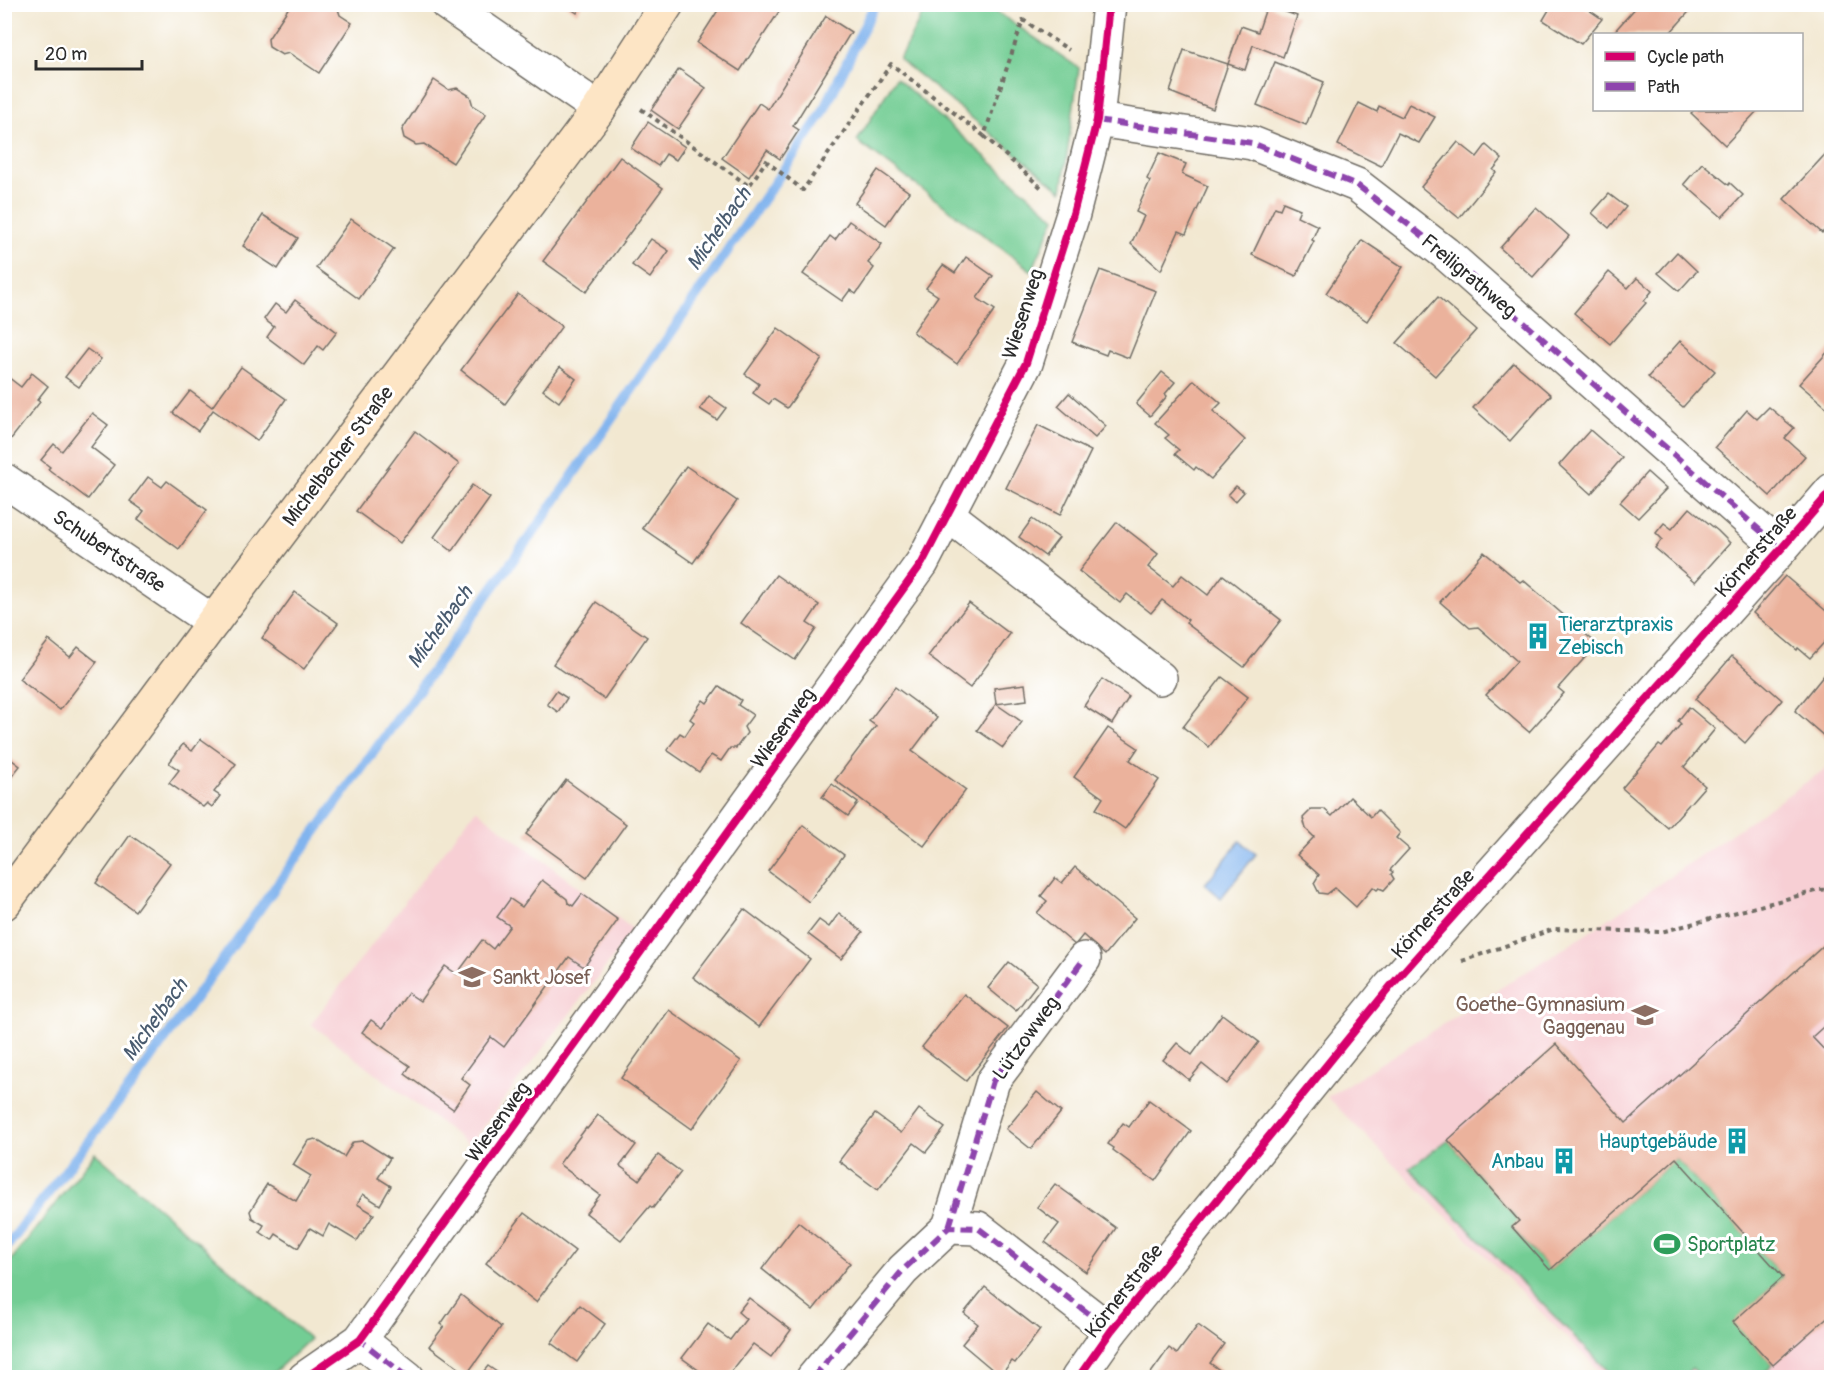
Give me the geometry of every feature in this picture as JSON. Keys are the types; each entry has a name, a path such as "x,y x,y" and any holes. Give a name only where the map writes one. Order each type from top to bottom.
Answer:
{"main road":[{"name":"Michelbacher Straße","path":"4,903 606,100 667,4"}],"street":[{"path":"447,4 606,100"},
{"name":"Wiesenweg","path":"305,1377 360,1340 922,563 1026,363 1072,214 1097,120 1109,4"},
{"name":"Freiligrathweg","path":"1097,120 1252,143 1357,185 1445,253 1781,549"},
{"name":"Schubertstraße","path":"4,480 213,622"},
{"name":"Körnerstraße","path":"1078,1377 1111,1331 1390,987 1832,490"},
{"path":"946,514 1160,678"},
{"name":"Lützowweg","path":"949,1227 993,1081 1084,959"},
{"path":"813,1377 903,1269 949,1227 978,1228 1111,1331"},
{"path":"360,1340 408,1377"}],"path":[{"path":"984,136 1023,20 1078,57 1101,69"},
{"path":"606,100 749,186 766,161 803,190 891,64 984,136 1072,214"},
{"path":"1456,964 1554,929 1661,932 1820,890 1832,889"}],"shaded area":[{"name":"Goethe-Gymnasium Gaggenau","path":"1831,765 1831,1377 1606,1377 1327,1097 1588,933"},
{"name":"Sankt Josef","path":"476,809 634,930 469,1145 311,1024"}],"green space":[{"path":"927,5 987,5 1079,68 1062,191 899,59"},
{"path":"896,78 1055,218 1032,271 857,141"},
{"name":"Sportplatz","path":"1448,1140 1519,1221 1512,1228 1550,1270 1676,1158 1783,1277 1734,1322 1773,1365 1760,1377 1701,1377 1692,1368 1683,1377 1614,1377 1409,1168"},
{"path":"95,1153 310,1339 269,1377 5,1377 5,1268"}],"water":[{"path":"1240,841 1256,854 1221,898 1205,884"}],"building":[{"path":"291,4 335,4 340,15 352,23 319,73 289,53 282,55 269,47 268,39"},
{"path":"564,4 582,4 577,13"},
{"path":"722,4 784,4 740,71 697,43"},
{"path":"1540,4 1580,4 1602,19 1581,44 1543,20 1549,10"},
{"path":"1639,4 1696,4 1670,33 1613,33"},
{"path":"1267,5 1297,16 1283,57 1253,45 1245,70 1228,64 1241,26 1258,32"},
{"path":"826,16 851,32 793,126 799,130 780,159 767,150 749,177 722,158 759,103 768,109"},
{"path":"1184,50 1228,64 1213,109 1170,92"},
{"path":"1275,62 1324,82 1306,125 1257,105"},
{"path":"679,69 706,88 678,129 651,110"},
{"path":"434,80 449,90 457,88 470,96 473,106 486,114 453,163 424,144 416,145 404,138 402,130"},
{"path":"1359,103 1377,112 1379,106 1402,117 1409,104 1435,117 1419,143 1398,133 1381,166 1338,145"},
{"path":"1693,111 1757,111 1725,145 1691,113"},
{"path":"648,122 685,147 676,160 666,154 658,166 631,148"},
{"path":"1458,142 1477,157 1486,145 1502,159 1493,170 1496,172 1459,218 1421,187"},
{"path":"1832,147 1832,223 1822,233 1784,199"},
{"path":"1159,153 1186,164 1182,174 1208,186 1186,234 1179,231 1161,270 1131,244 1144,216 1136,212"},
{"path":"620,157 663,188 586,292 543,261"},
{"path":"1702,163 1743,195 1722,217 1684,184"},
{"path":"878,170 909,192 886,225 855,203"},
{"path":"1609,194 1626,207 1609,228 1592,213"},
{"path":"1283,202 1300,209 1297,216 1318,226 1312,240 1314,241 1296,276 1252,255 1275,207 1280,209"},
{"path":"1536,207 1569,236 1533,277 1500,248"},
{"path":"263,215 298,238 278,269 243,246"},
{"path":"351,219 394,249 359,299 316,268"},
{"path":"849,221 882,244 868,263 874,268 856,294 850,290 842,301 803,274 830,236 835,240"},
{"path":"651,239 669,251 650,278 632,265"},
{"path":"1362,240 1403,267 1367,321 1326,293"},
{"path":"1677,252 1697,271 1679,291 1658,273"},
{"path":"966,257 993,276 977,298 995,310 957,364 913,332 938,296 926,288 943,265 955,273"},
{"path":"1100,270 1156,291 1129,358 1108,350 1106,355 1072,342"},
{"path":"1609,272 1628,288 1637,278 1652,291 1644,301 1646,303 1610,344 1574,313"},
{"path":"518,294 562,326 505,404 461,370"},
{"path":"1438,297 1476,330 1435,376 1397,343"},
{"path":"295,300 337,332 323,350 318,346 304,365 267,337 274,327 264,319 275,304 286,312"},
{"path":"778,328 822,359 787,408 773,399 769,404 753,393 759,384 745,374"},
{"path":"1680,341 1715,371 1683,407 1648,377"},
{"path":"1832,347 1832,412 1799,384"},
{"path":"87,349 101,359 79,387 65,377"},
{"path":"1514,363 1551,395 1510,441 1473,408"},
{"path":"241,367 286,399 257,441 213,410 198,431 173,413 190,391 212,407"},
{"path":"560,367 576,379 559,402 543,390"},
{"path":"1162,372 1175,382 1165,394 1167,396 1150,416 1136,404"},
{"path":"32,373 48,386 37,400 40,402 11,439 4,434 4,374 21,387"},
{"path":"1194,380 1221,403 1213,411 1245,440 1211,479 1196,467 1194,470 1175,454 1179,450 1165,438 1169,435 1155,423"},
{"path":"1069,393 1106,426 1095,438 1058,406"},
{"path":"709,396 726,408 717,420 700,409"},
{"path":"1769,407 1794,428 1785,438 1805,456 1770,496 1715,447 1747,410 1757,419"},
{"path":"92,413 108,425 91,447 114,465 88,499 48,469 50,467 41,460 54,444 62,451"},
{"path":"1038,425 1091,451 1060,515 1006,488"},
{"path":"1590,430 1622,458 1591,494 1559,465"},
{"path":"415,431 459,464 400,543 356,511"},
{"path":"686,466 737,501 693,563 642,528"},
{"path":"1647,472 1666,489 1638,518 1620,502"},
{"path":"148,477 162,487 167,481 207,510 179,549 138,519 144,511 130,501"},
{"path":"472,485 490,498 452,551 434,537"},
{"path":"1236,486 1244,492 1235,502 1228,495"},
{"path":"1690,508 1730,543 1695,582 1655,548 1662,539 1656,533 1664,523 1672,529"},
{"path":"1032,519 1059,538 1045,556 1019,537"},
{"path":"1117,522 1158,554 1148,567 1173,586 1182,575 1208,595 1223,575 1281,620 1244,667 1186,623 1188,620 1162,600 1151,613 1127,594 1120,603 1079,571"},
{"name":"Tierarztpraxis Zebisch","path":"1484,552 1520,582 1523,580 1597,644 1558,688 1564,693 1529,732 1486,695 1517,661 1478,627 1470,628 1440,602"},
{"path":"776,575 819,605 807,623 816,629 795,660 741,623"},
{"path":"1785,576 1832,616 1832,634 1810,658 1753,613"},
{"path":"295,592 338,623 304,669 262,638"},
{"path":"596,602 647,637 604,699 553,664"},
{"path":"969,603 1010,634 970,688 928,656"},
{"path":"49,640 70,657 78,647 97,662 60,710 19,679"},
{"path":"1732,656 1782,700 1745,743 1695,699"},
{"path":"1829,669 1832,671 1832,743 1795,711"},
{"path":"1222,677 1248,697 1209,747 1183,727"},
{"path":"1102,679 1129,697 1112,724 1084,706"},
{"path":"1025,684 1027,700 996,704 994,688"},
{"path":"719,686 741,700 738,705 753,715 744,727 747,733 736,748 730,748 721,761 711,755 699,772 667,750 680,733 685,736 694,722 690,719 703,700 707,703"},
{"path":"895,687 937,718 912,751 966,790 924,846 835,780 876,726 869,721"},
{"path":"556,691 567,698 558,712 547,704"},
{"path":"996,704 1022,722 1003,748 977,730"},
{"path":"1689,707 1715,729 1684,767 1705,786 1668,828 1622,788 1659,745 1662,747 1681,724 1678,721"},
{"path":"1108,728 1138,748 1130,760 1159,780 1125,829 1096,809 1103,798 1074,777"},
{"path":"201,739 236,764 214,792 220,796 212,807 207,803 203,807 169,783 179,770 169,763 183,744 192,751"},
{"path":"4,754 20,766 4,786"},
{"path":"566,780 626,824 587,878 526,834"},
{"path":"832,784 858,803 848,816 822,797"},
{"path":"1350,797 1371,817 1377,810 1400,833 1396,838 1409,849 1390,870 1393,872 1391,874 1394,879 1384,890 1379,888 1377,890 1373,887 1356,907 1335,888 1327,894 1319,893 1314,883 1319,875 1297,855 1314,837 1306,829 1303,818 1312,809 1324,809 1332,816"},
{"path":"803,825 844,855 809,902 768,871"},
{"path":"130,835 170,863 135,911 96,883"},
{"path":"1075,867 1135,918 1105,955 1083,935 1075,945 1037,913 1047,901 1041,896 1055,878 1062,883"},
{"path":"542,880 573,906 582,894 618,920 584,967 569,957 504,1047 491,1037 461,1078 470,1085 453,1109 405,1074 410,1066 362,1032 371,1020 383,1028 408,993 420,1001 445,966 457,974 482,940 493,949 510,926 497,917 510,899 522,907"},
{"path":"744,909 810,959 759,1027 693,977"},
{"path":"839,913 863,932 841,959 808,934 819,920 829,927"},
{"name":"Hauptgebäude","path":"1832,938 1832,1019 1812,1037 1832,1058 1832,1313 1773,1365 1733,1322 1783,1277 1676,1158 1550,1270 1512,1227 1519,1221 1448,1140 1556,1044 1626,1123"},
{"path":"1009,962 1037,984 1016,1011 988,988"},
{"path":"964,994 1008,1028 966,1081 922,1047"},
{"path":"669,1010 741,1061 692,1129 621,1078"},
{"path":"1222,1014 1259,1042 1227,1084 1202,1064 1189,1080 1163,1060 1177,1043 1192,1055"},
{"path":"1037,1092 1061,1112 1031,1149 1006,1129"},
{"path":"1149,1100 1191,1131 1155,1181 1108,1144 1123,1123 1129,1127"},
{"path":"919,1109 945,1128 926,1152 914,1143 878,1190 839,1161 875,1114 901,1133"},
{"path":"598,1115 636,1145 620,1166 639,1180 658,1155 681,1172 653,1208 650,1206 621,1240 586,1213 600,1195 559,1164"},
{"path":"315,1139 344,1157 353,1142 363,1141 390,1158 378,1178 391,1186 380,1205 363,1194 357,1204 374,1214 357,1241 329,1224 323,1236 310,1228 298,1248 276,1234 272,1240 260,1232 264,1225 252,1218 250,1211 267,1184 296,1201 311,1176 293,1165 308,1141"},
{"path":"1055,1184 1116,1228 1086,1272 1045,1242 1059,1224 1037,1207"},
{"path":"524,1213 575,1251 536,1302 486,1263"},
{"path":"798,1222 850,1263 813,1310 762,1269"},
{"path":"985,1287 1040,1330 1015,1363 1012,1361 1000,1376 962,1344 978,1324 964,1313"},
{"path":"461,1295 501,1327 467,1374 429,1346 444,1326 441,1324"},
{"path":"749,1298 791,1330 771,1357 753,1344 727,1377 708,1377 682,1358 708,1324 730,1340 746,1319 738,1312"},
{"path":"580,1305 605,1324 577,1362 551,1343"},
{"path":"1198,1325 1224,1344 1210,1363 1229,1377 1148,1377 1169,1348 1177,1354"},
{"path":"488,1366 504,1377 479,1377"}],"waterway":[{"name":"Michelbach","path":"4,1250 131,1086 542,520 822,114 875,4"}],"marked path":[{"path":"1097,120 1252,143 1357,185 1445,253 1781,549"},
{"path":"949,1227 993,1081 1084,959"},
{"path":"813,1378 903,1270 949,1227 978,1228 1111,1331"},
{"path":"363,1336 360,1340 408,1378"}],"cycle path":[{"path":"305,1378 360,1340 922,563 1026,363 1073,214 1097,120 1109,4"},
{"path":"1078,1378 1111,1331 1390,987 1832,490"}],"place":[{"name":"Tierarztpraxis Zebisch","path":"1538,636"},
{"name":"Sankt Josef","path":"472,977"},
{"name":"Goethe-Gymnasium Gaggenau","path":"1645,1015"},
{"name":"Hauptgebäude","path":"1737,1141"},
{"name":"Anbau","path":"1564,1161"},
{"name":"Sportplatz","path":"1667,1244"}]}
